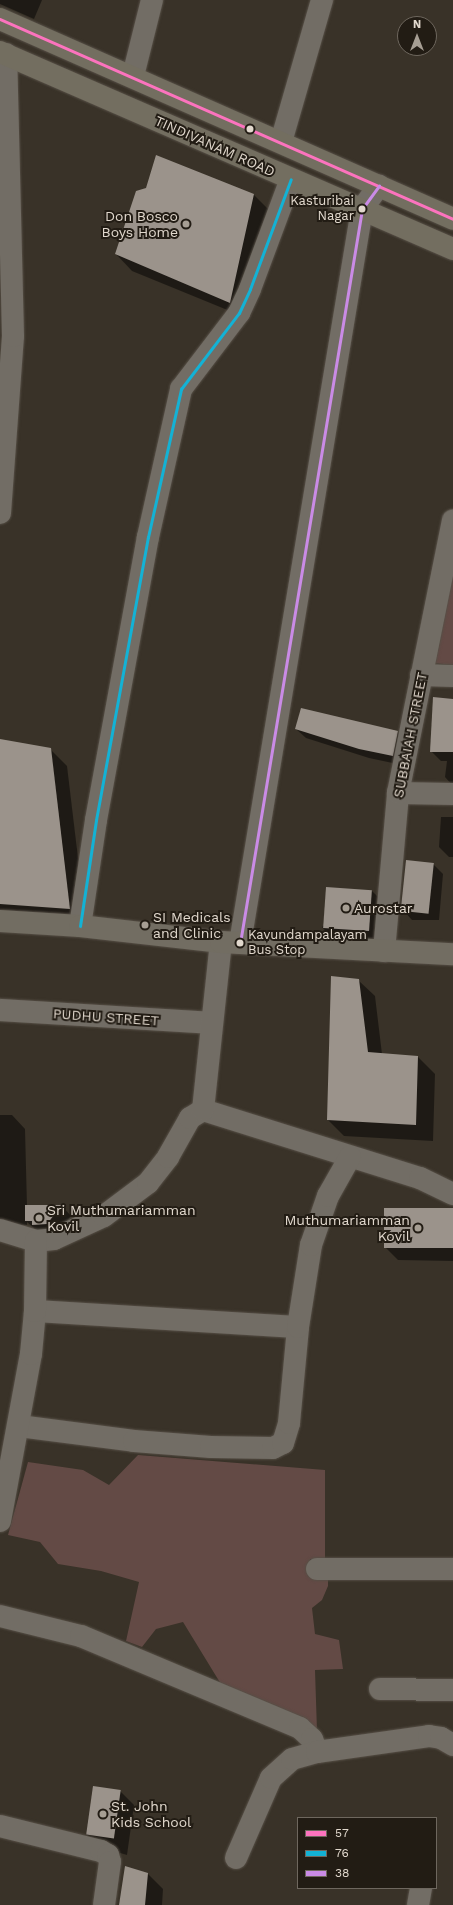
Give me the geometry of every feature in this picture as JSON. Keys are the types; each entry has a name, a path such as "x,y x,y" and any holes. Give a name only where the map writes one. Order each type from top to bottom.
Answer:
{"highway":[{"path":"0,18 453,220"},
{"name":"TINDIVANAM ROAD","path":"3,53 291,179 362,214 453,249"}],"main road":[{"path":"0,921 80,926 230,943 453,954"}],"street":[{"path":"133,76 152,0"},
{"path":"281,142 322,0"},
{"path":"0,513 3,423 13,336 3,53"},
{"path":"80,926 96,820 148,537 181,389 239,313 250,289 291,179"},
{"path":"203,1110 211,1023 230,943 362,214 378,186"},
{"path":"362,214 453,259"},
{"name":"SUBBAIAH STREET","path":"384,951 398,793 453,521"},
{"path":"421,675 453,676"},
{"path":"398,793 453,794"},
{"name":"PUDHU STREET","path":"0,1010 211,1023"},
{"path":"0,1230 36,1241 54,1239 104,1216 148,1183 168,1157 190,1118 203,1110 420,1178 453,1194"},
{"path":"19,1426 134,1441 211,1447 273,1448 283,1443 289,1423 298,1327 310,1245 328,1196 350,1157"},
{"path":"0,1522 19,1426 36,1311 36,1241"},
{"path":"36,1311 298,1327"},
{"path":"317,1569 453,1569"},
{"path":"0,1616 81,1636 300,1728 312,1738 317,1752"},
{"path":"380,1689 453,1690"},
{"path":"236,1858 271,1778 292,1760 317,1752 429,1736 441,1738 453,1745"},
{"path":"0,1826 108,1855 110,1862 104,1905"},
{"path":"418,1905 421,1889"}],"shaded area":[{"path":"453,569 453,665 433,663"},
{"path":"138,1455 325,1470 325,1561 310,1559 310,1572 328,1578 328,1586 322,1600 312,1608 315,1634 339,1640 343,1669 315,1670 317,1731 227,1694 183,1622 156,1629 142,1647 126,1641 139,1582 101,1571 58,1564 40,1542 8,1535 28,1462 83,1470 109,1485"}],"building":[{"name":"Don Bosco Boys Home","path":"156,155 254,194 230,303 115,254 136,191 146,188"},
{"path":"433,697 453,699 453,752 430,752"},
{"path":"301,708 398,731 393,756 359,749 295,729"},
{"path":"0,739 51,748 70,909 0,904"},
{"path":"406,860 434,863 429,914 401,911"},
{"name":"Aurostar","path":"326,887 372,890 369,931 323,928"},
{"path":"331,976 359,979 368,1052 418,1056 416,1125 327,1120"},
{"name":"Sri Muthumariamman Kovil","path":"25,1205 62,1205 47,1224 32,1225 32,1221 25,1221"},
{"name":"Muthumariamman Kovil","path":"384,1208 453,1208 453,1248 384,1248"},
{"name":"St. John Kids School","path":"93,1786 121,1790 114,1838 86,1835"},
{"path":"125,1866 148,1873 145,1905 119,1905"}],"transit line":[{"name":"57","path":"0,19 453,219"},
{"name":"76","path":"80,926 96,820 148,537 181,389 239,313 250,289 291,179"},
{"name":"38","path":"240,943 362,209 379,186"}],"place":[{"name":"Kasturibai Nagar","path":"362,209"},
{"name":"Don Bosco Boys Home","path":"186,224"},
{"name":"Aurostar","path":"346,908"},
{"name":"SI Medicals and Clinic","path":"145,925"},
{"name":"Kavundampalayam Bus Stop","path":"240,943"},
{"name":"Sri Muthumariamman Kovil","path":"39,1218"},
{"name":"Muthumariamman Kovil","path":"418,1228"},
{"name":"St. John Kids School","path":"103,1814"}]}
